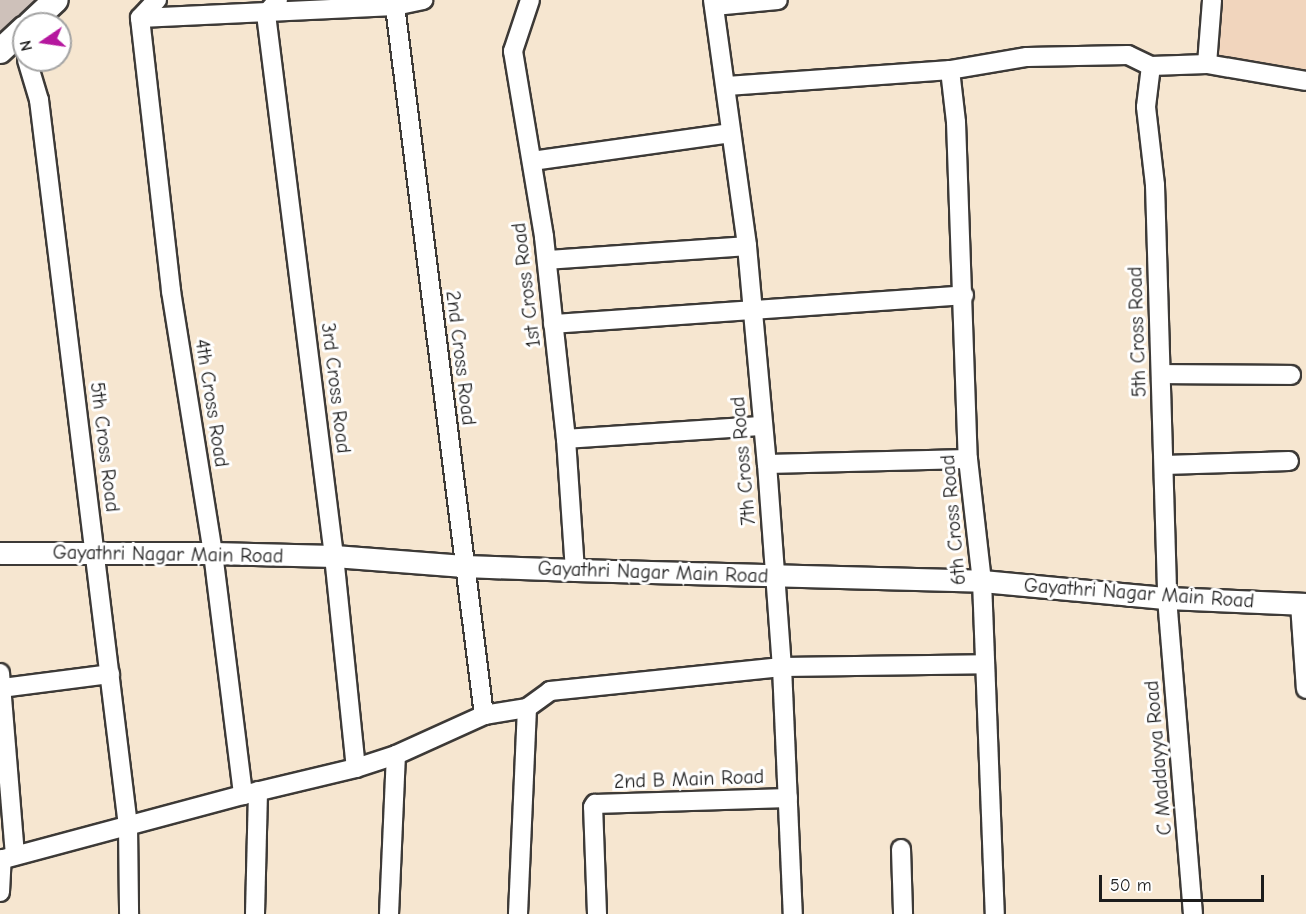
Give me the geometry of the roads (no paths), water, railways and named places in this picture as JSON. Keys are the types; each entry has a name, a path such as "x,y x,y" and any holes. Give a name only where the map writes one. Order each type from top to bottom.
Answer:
{"main road":[{"path":"45,12 56,0"}],"street":[{"path":"140,18 272,7 395,6 423,0"},
{"name":"1st Cross Road","path":"530,0 513,51 547,260 566,439 575,570"},
{"path":"713,2 778,0"},
{"path":"1207,64 1212,0"},
{"path":"140,18 155,1"},
{"name":"7th Cross Road","path":"713,2 727,86 731,133 747,246 764,426 782,667 793,914"},
{"name":"2nd Cross Road","path":"395,6 484,715"},
{"name":"3rd Cross Road","path":"272,7 356,768"},
{"name":"4th Cross Road","path":"140,18 171,291 250,793 255,914"},
{"path":"727,86 950,70 1026,57 1128,55 1151,66 1207,64 1306,81"},
{"name":"5th Cross Road","path":"1151,66 1146,107 1155,185 1167,598"},
{"name":"6th Cross Road","path":"950,70 956,122 964,295 968,459 982,581 995,914"},
{"name":"5th Cross Road","path":"31,72 39,100 128,826 129,914"},
{"path":"532,161 731,133"},
{"path":"547,260 747,246"},
{"path":"554,324 753,308 964,295"},
{"path":"1161,374 1291,375"},
{"path":"566,439 764,426"},
{"path":"767,464 968,459"},
{"path":"1164,465 1289,461"},
{"name":"Gayathri Nagar Main Road","path":"0,553 213,553 334,556 464,566 774,577 982,581 1167,598 1303,604"},
{"name":"C Maddayya Road","path":"1167,598 1192,914"},
{"path":"1303,604 1306,688"},
{"path":"6,858 396,756 484,715 527,708 550,691 782,667 985,664"},
{"path":"0,892 6,858 1,680 110,674"},
{"path":"518,914 527,708"},
{"path":"389,914 396,756"},
{"name":"2nd B Main Road","path":"597,914 593,807 595,804 788,798"},
{"path":"901,849 903,914"}]}
